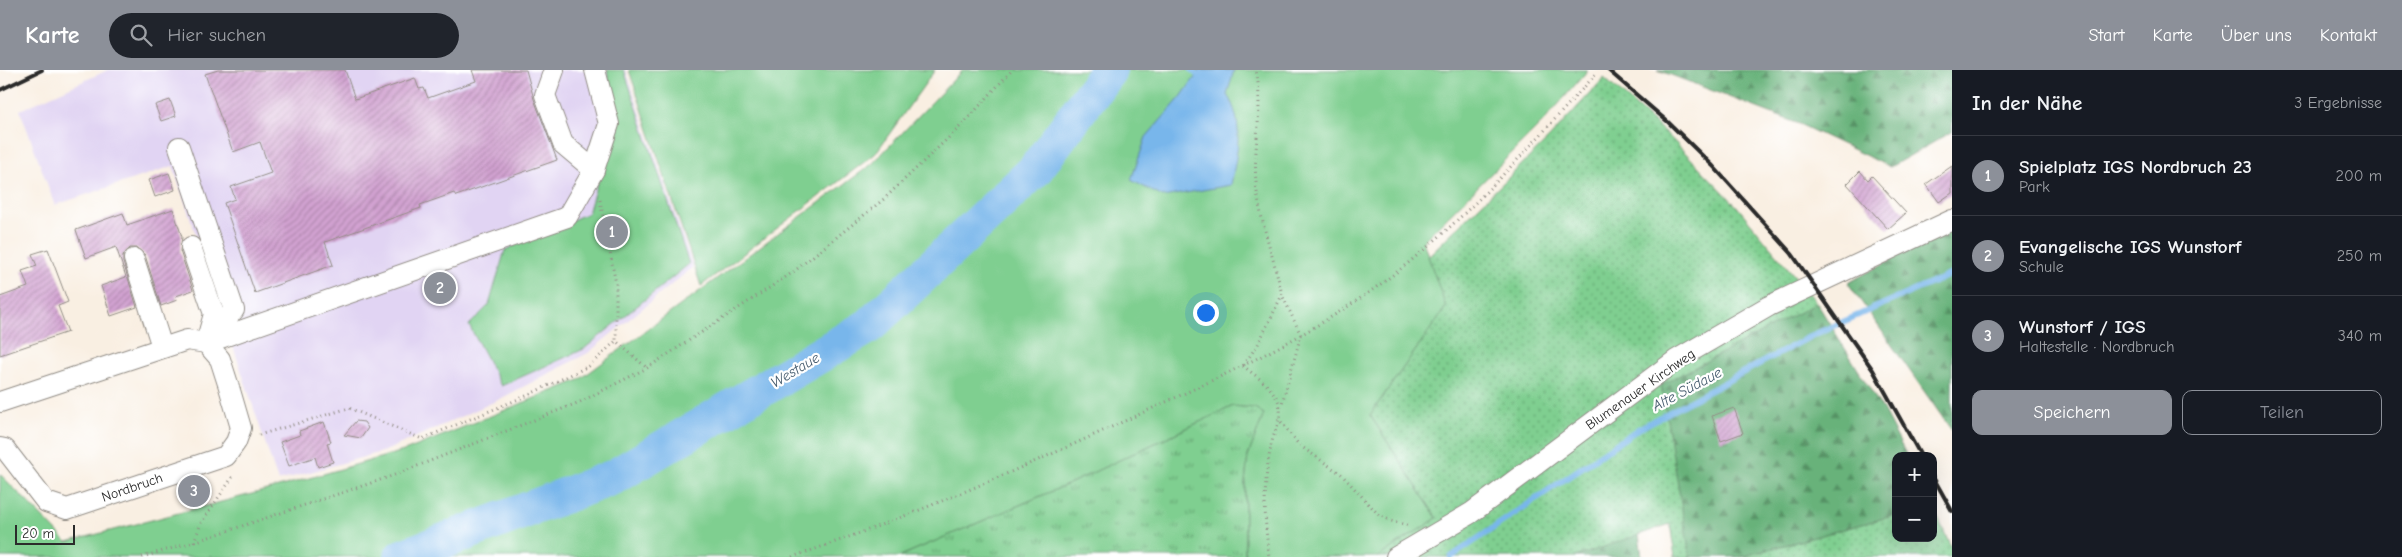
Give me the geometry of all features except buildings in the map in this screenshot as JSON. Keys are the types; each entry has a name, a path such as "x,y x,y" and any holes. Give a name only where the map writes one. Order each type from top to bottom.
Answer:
{"street":[{"path":"554,70 545,95 562,144 594,170"},
{"path":"0,402 162,347 187,340 206,343 567,217 594,170 609,124 595,70"},
{"path":"179,147 234,310 206,343"},
{"name":"Blumenauer Kirchweg","path":"1396,557 1471,513 1676,360 1769,306 1952,220"},
{"path":"191,247 214,314 206,343"},
{"path":"134,259 162,347"},
{"path":"206,343 220,360 229,387 241,428 236,442"},
{"name":"Nordbruch","path":"0,448 6,449 46,502 66,509 226,456 236,442"}],"path":[{"path":"142,557 194,542 392,476 580,402 647,368 792,273 884,200 965,122 1012,70"},
{"path":"1256,70 1259,86 1260,122 1256,149 1256,182 1261,214 1282,295 1301,335 1271,444 1264,489 1264,514 1269,557"},
{"path":"792,557 940,503 1019,469 1243,366 1338,314 1384,282 1434,240 1492,185 1598,72"},
{"path":"194,542 201,523 234,476 236,442 349,408 422,439 526,396 589,366 616,341 616,284 594,170"},
{"path":"1243,366 1258,344 1282,295"},
{"path":"616,341 647,368"},
{"path":"1243,366 1265,384 1274,395 1280,408"},
{"path":"1278,418 1299,445 1341,474 1379,515 1391,521 1440,531"}],"shaded area":[{"path":"108,70 626,70 693,267 588,353 498,400 385,451 278,481 173,166 55,205 20,110"}],"green space":[{"path":"607,70 624,70 689,264 584,349 501,386 469,325 489,305 505,250 588,213 600,173 617,128"},
{"path":"629,70 935,70 875,154 701,286"},
{"path":"963,70 1588,70 1544,121 1423,241 1446,307 1370,415 1437,518 1378,557 1245,557 1245,483 1248,456 1264,414 1255,408 1233,406 1071,483 898,557 0,557 0,474 67,542 271,489 407,450 579,380 872,164"},
{"path":"1658,70 1952,70 1952,132 1890,167 1799,124"},
{"path":"1604,78 1669,136 1735,204 1817,303 1661,385 1690,557 1675,557 1670,524 1575,557 1378,557 1437,518 1370,415 1446,307 1428,256 1550,137"},
{"path":"1952,226 1952,431 1848,283"},
{"path":"1817,303 1883,410 1905,452 1892,452 1892,516 1741,557 1690,557 1661,385"},
{"path":"1233,406 1255,408 1264,414 1248,456 1245,483 1245,557 898,557 1071,483"},
{"path":"1892,516 1892,542 1937,542 1937,516 1952,549 1952,557 1741,557"},
{"path":"1639,534 1642,557 1575,557"}],"water":[{"path":"1200,70 1234,70 1227,95 1233,105 1238,127 1237,150 1231,185 1163,197 1131,180 1146,137 1181,97"}],"waterway":[{"name":"Westaue","path":"402,557 614,477 869,326 1035,170 1109,70"},
{"path":"1192,70 1196,74"},
{"name":"Alte Südaue","path":"1451,557 1638,429 1813,335 1952,274"}],"railway":[{"path":"0,90 42,70"},
{"path":"1608,70 1668,122 1713,166 1792,254 1873,370 1919,452"},
{"path":"1937,484 1952,511"}],"place":[{"name":"Spielplatz IGS Nordbruch 23","path":"612,232"},
{"name":"Evangelische IGS Wunstorf","path":"440,288"},
{"name":"Wunstorf / IGS","path":"194,491"}]}
